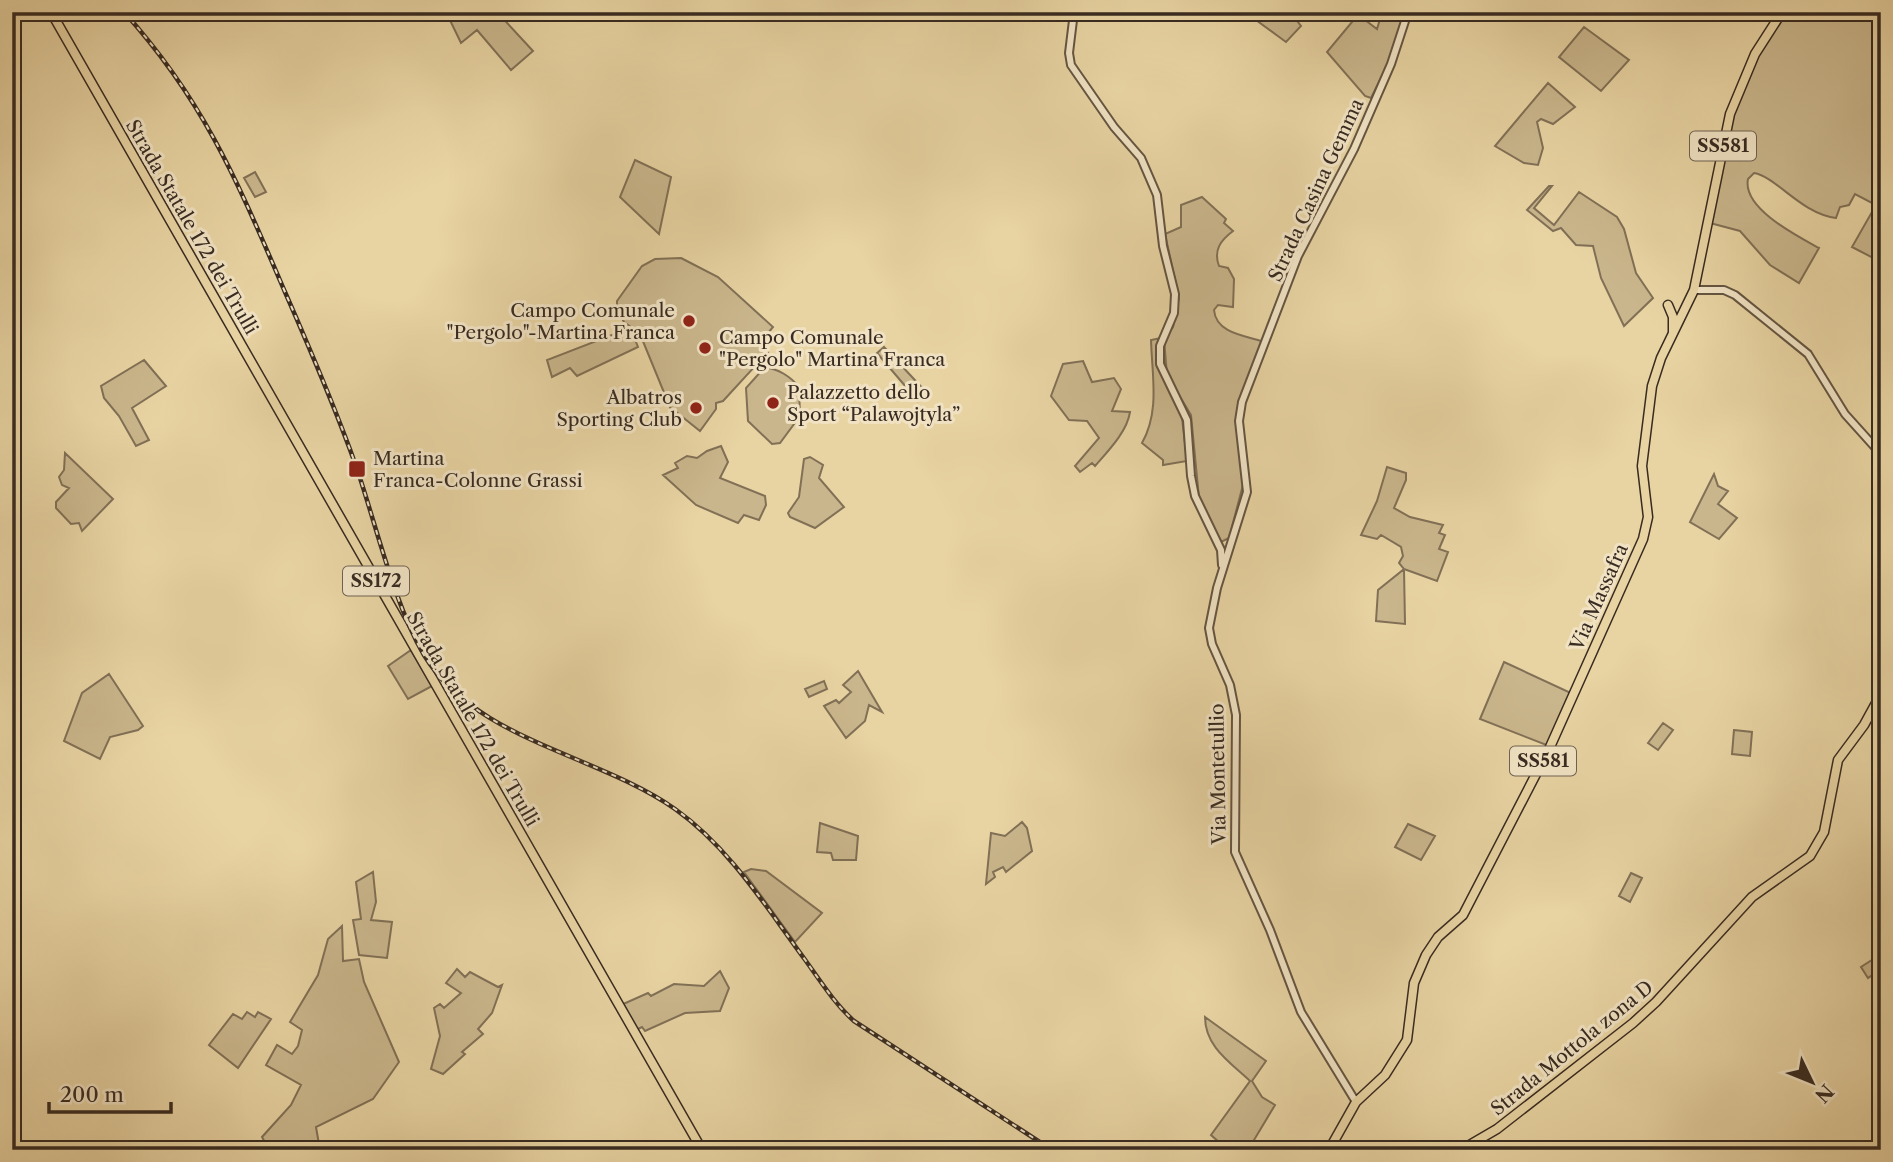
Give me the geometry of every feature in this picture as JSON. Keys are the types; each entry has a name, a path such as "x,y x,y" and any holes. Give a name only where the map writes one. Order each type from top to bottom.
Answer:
{"main road":[{"name":"Strada Statale 172 dei Trulli","path":"51,12 702,1150"},
{"name":"Via Massafra","path":"1329,1150 1359,1099 1385,1075 1407,1040 1415,984 1426,955 1438,937 1463,915 1550,747 1643,539 1648,517 1642,466 1648,407 1661,358 1695,290 1730,114 1755,54 1782,12"},
{"path":"1672,310 1690,302"},
{"path":"1672,310 1678,318 1683,317"},
{"path":"1672,310 1673,335"},
{"name":"Strada Mottola zona D","path":"1461,1150 1497,1129 1633,1023 1656,1002 1752,897 1810,856 1824,832 1838,760 1864,724 1881,694"}],"street":[{"path":"1074,12 1069,53 1071,65 1114,127 1141,158 1157,195 1163,246 1175,294 1174,313 1160,346 1160,364 1187,420 1195,495 1221,550 1221,574"},
{"name":"Strada Casina Gemma","path":"1221,574 1247,492 1239,421 1242,402 1298,256 1354,149 1391,64 1408,12"},
{"path":"1695,290 1724,290 1735,295 1808,354 1852,422 1881,454"},
{"path":"1217,542 1231,547"},
{"path":"1221,550 1231,547"},
{"name":"Via Montetullio","path":"1221,574 1209,628 1212,644 1230,685 1235,708 1235,852 1270,930 1301,1012 1359,1099"}],"shaded area":[{"path":"446,12 497,12 533,51 511,70 477,30 461,43"},
{"path":"1245,12 1290,12 1301,26 1286,42"},
{"path":"1353,12 1363,12 1365,20 1377,29 1380,19 1387,12 1399,12 1404,17 1389,62 1371,98 1365,96 1327,52 1357,16"},
{"path":"1786,12 1881,12 1881,262 1852,247 1876,205 1855,194 1849,205 1840,207 1836,218 1823,215 1800,203 1763,176 1754,173 1748,179 1748,190 1762,210 1785,229 1819,248 1799,283 1770,265 1740,231 1710,223 1738,96 1756,58"},
{"path":"1584,27 1629,60 1601,91 1559,57"},
{"path":"1548,83 1575,107 1553,124 1541,119 1537,122 1543,148 1538,165 1524,163 1495,146"},
{"path":"635,160 671,177 659,234 620,197"},
{"path":"255,172 266,192 255,197 244,178"},
{"path":"1552,186 1534,208 1554,225 1579,192 1617,217 1624,229 1636,273 1653,298 1624,326 1601,278 1593,246 1576,245 1561,228 1553,231 1527,210"},
{"path":"1202,197 1226,219 1224,223 1233,231 1222,242 1217,260 1219,266 1228,268 1234,279 1233,307 1218,305 1214,310 1216,318 1234,333 1265,342 1238,408 1244,481 1229,538 1221,542 1199,498 1191,415 1167,375 1164,339 1173,327 1179,298 1165,234 1181,227 1181,205"},
{"name":"Campo Comunale \"Pergolo\" Martina Franca","path":"681,258 718,277 773,327 759,344 768,352 723,401 716,403 716,409 700,431 675,411 672,412 640,334 624,322 617,309 617,301 642,266 655,259"},
{"path":"622,331 634,337 638,347 577,376 570,368 552,377 547,360"},
{"path":"1161,338 1161,370 1181,409 1187,461 1163,465 1163,460 1142,443 1148,431 1153,406 1151,340"},
{"path":"884,347 927,393 918,401 877,353"},
{"path":"144,360 166,386 132,408 149,440 136,446 119,416 104,398 101,386"},
{"path":"1083,361 1092,382 1114,378 1121,389 1112,411 1130,412 1125,427 1111,448 1095,466 1092,463 1080,472 1075,466 1099,438 1087,421 1069,420 1051,396 1063,364"},
{"name":"Palazzetto dello Sport “Palawojtyla”","path":"764,368 784,374 799,387 800,416 780,443 772,444 748,421 746,388"},
{"path":"721,446 728,462 720,478 765,496 766,505 759,520 744,515 738,523 696,505 663,475 678,468 675,463 687,456 697,458"},
{"path":"65,453 113,499 82,531 79,523 71,524 56,508 56,502 69,488 62,485 59,477 64,470"},
{"path":"810,457 823,465 819,478 844,507 815,528 790,517 788,513 799,497 804,459"},
{"path":"1387,467 1406,473 1406,480 1394,508 1410,517 1443,525 1439,533 1445,535 1439,549 1448,552 1437,581 1404,569 1399,563 1403,556 1401,547 1381,535 1377,539 1361,535 1377,501"},
{"path":"1714,474 1718,486 1728,491 1718,504 1737,518 1719,539 1690,522"},
{"path":"1404,569 1405,624 1376,621 1378,590"},
{"path":"411,650 432,686 408,699 388,666"},
{"path":"1504,662 1573,694 1549,746 1480,719"},
{"path":"858,671 882,712 869,705 865,721 846,738 824,706 836,700 839,703 851,692 843,685"},
{"path":"109,674 143,726 138,730 110,737 100,759 64,741 82,693"},
{"path":"824,681 827,689 809,697 805,689"},
{"path":"1663,723 1673,730 1658,750 1648,743"},
{"path":"1734,730 1752,732 1750,756 1732,754"},
{"path":"1022,822 1027,828 1032,851 1006,872 1003,867 993,872 995,877 986,884 991,833 1005,836"},
{"path":"820,823 858,836 856,860 833,860 831,853 817,852"},
{"path":"1408,824 1435,836 1421,860 1395,847"},
{"path":"751,869 766,871 822,913 795,942 744,872"},
{"path":"373,872 376,902 371,920 392,922 387,958 359,955 353,920 361,919 356,882"},
{"path":"1631,873 1642,878 1630,902 1619,896"},
{"path":"342,926 343,961 359,959 364,982 399,1062 373,1099 316,1127 320,1150 269,1150 262,1137 291,1105 301,1085 266,1065 277,1045 292,1054 298,1046 302,1030 290,1022 318,975 328,939"},
{"path":"1881,954 1881,969 1868,978 1861,967"},
{"path":"457,969 465,977 470,972 498,987 502,985 492,1013 478,1029 483,1034 462,1052 465,1054 443,1074 431,1069 440,1036 434,1008 440,1004 444,1008 461,993 446,983"},
{"path":"720,971 729,988 720,1011 685,1013 645,1031 642,1027 636,1030 621,1005 648,993 651,996 674,984 704,986"},
{"path":"247,1012 255,1017 258,1012 271,1019 238,1068 209,1045 233,1014 242,1019"},
{"path":"1205,1017 1266,1061 1252,1081 1262,1097 1275,1105 1254,1140 1265,1150 1228,1150 1211,1135 1250,1081 1214,1046 1206,1028"}],"railway":[{"path":"124,12 177,78 235,179 340,422 386,563 413,635 424,655 447,684 474,708 506,727 644,790 675,809 730,860 828,992 854,1021 1052,1150"}],"place":[{"name":"Campo Comunale \"Pergolo\"-Martina Franca","path":"689,321"},
{"name":"Campo Comunale \"Pergolo\" Martina Franca","path":"705,348"},
{"name":"Palazzetto dello Sport “Palawojtyla”","path":"773,403"},
{"name":"Albatros Sporting Club","path":"696,408"},
{"name":"Martina Franca-Colonne Grassi","path":"357,469"}]}
